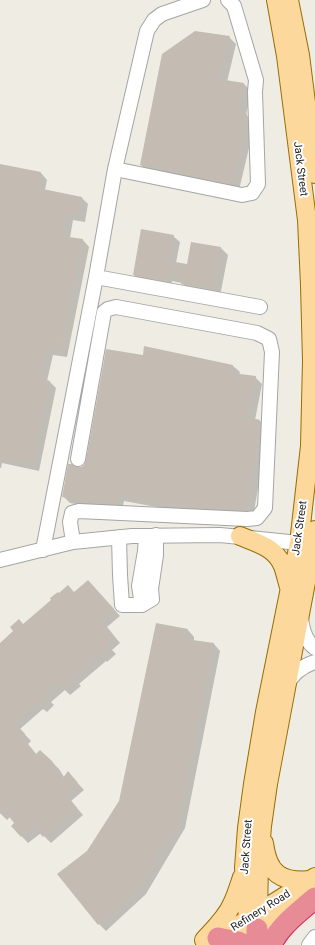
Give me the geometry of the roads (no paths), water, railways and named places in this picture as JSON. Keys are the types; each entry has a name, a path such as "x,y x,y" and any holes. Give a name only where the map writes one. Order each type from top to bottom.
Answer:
{"highway":[{"path":"271,945 314,888"}],"main road":[{"name":"Jack Street","path":"237,936 259,864 262,826 268,784 300,613 310,541 312,360 310,285 306,220 286,56 276,0"},
{"name":"Jack Street","path":"289,0 300,55 315,174"},
{"path":"240,536 264,545 275,553 282,564 290,589"},
{"name":"Jack Street","path":"237,936 247,828 265,712 290,589 310,541"},
{"path":"262,826 265,850 269,862 275,872 284,878 302,881 314,888"},
{"path":"237,936 225,916 237,892 244,868"},
{"name":"Refinery Road","path":"237,936 314,888"}],"street":[{"path":"43,550 96,277 115,170 147,31 154,20 162,14 203,0"},
{"path":"115,170 242,195 252,193 255,189 258,184 255,92 256,80 234,6 228,0"},
{"path":"96,277 260,307"},
{"path":"73,542 70,522 72,513 79,511 247,519 257,518 266,508 272,352 269,339 257,333 116,307 108,309 104,312 78,458"},
{"path":"120,537 122,606 147,602 151,589 156,556 151,535"},
{"path":"0,560 73,542 132,536 220,535 310,541"},
{"path":"300,613 303,631 315,648"},
{"path":"286,687 290,679 297,671 306,665 315,662"},
{"path":"309,945 315,937"}]}
